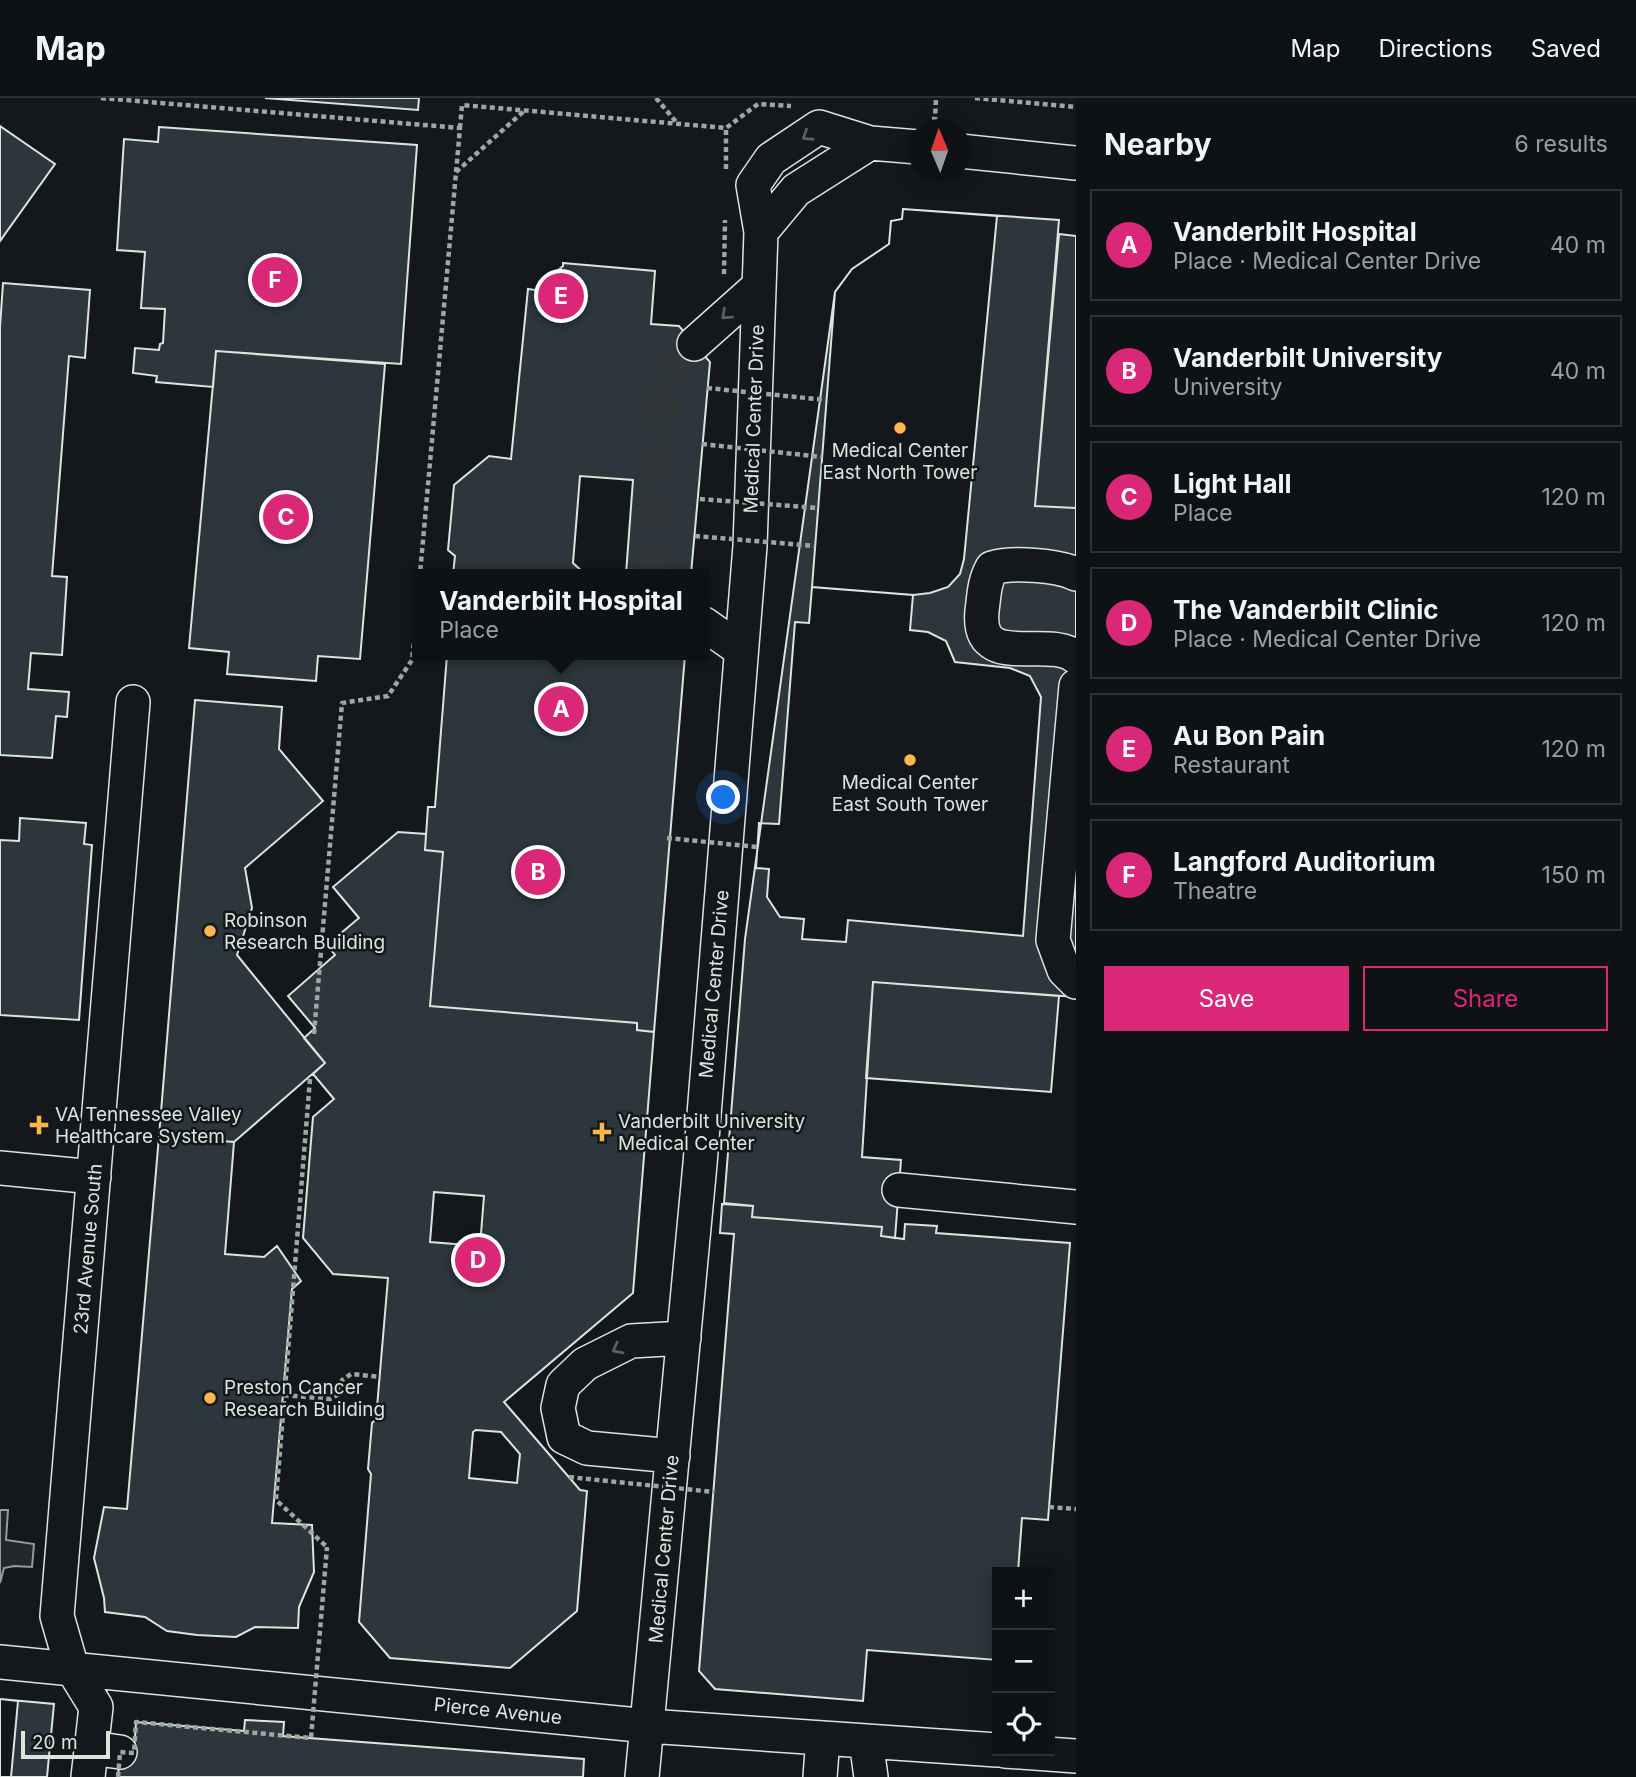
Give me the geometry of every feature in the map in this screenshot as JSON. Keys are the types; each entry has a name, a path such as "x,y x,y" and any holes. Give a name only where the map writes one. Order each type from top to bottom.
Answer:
{"street":[{"name":"Medical Center Drive","path":"642,1777 684,1338 751,532 761,232 796,190 870,143 908,135"},
{"path":"971,153 1076,163"},
{"path":"694,344 758,286"},
{"path":"1076,574 1066,569 1004,565 992,568 986,580 981,625 985,638 996,646 1064,652 1076,657"},
{"path":"710,628 741,650"},
{"path":"1076,686 1053,940 1064,970 1076,982"},
{"name":"23rd Avenue South","path":"104,1764 96,1707 72,1668 57,1616 133,702"},
{"path":"0,1168 93,1177"},
{"path":"899,1190 1076,1207"},
{"path":"673,1456 587,1448 564,1437 558,1408 563,1385 585,1364 631,1341 684,1338"},
{"name":"Pierce Avenue","path":"0,1662 648,1726 992,1750"},
{"path":"820,1777 822,1738"},
{"path":"866,1741 871,1777"},
{"path":"1055,1755 1076,1756"}],"path":[{"path":"101,98 460,128"},
{"path":"656,98 677,123"},
{"path":"935,119 936,98"},
{"path":"975,98 1076,107"},
{"path":"420,569 462,106 726,128 758,104 799,107"},
{"path":"456,172 525,111"},
{"path":"707,388 826,400"},
{"path":"702,444 822,457"},
{"path":"700,499 818,508"},
{"path":"695,536 815,546"},
{"path":"314,1034 342,704 388,696 412,660"},
{"path":"667,838 757,847"},
{"path":"104,1764 134,1754 136,1723 312,1738 327,1547 276,1500 310,1079"},
{"path":"284,1395 330,1399 340,1394 342,1380 351,1374 381,1377"},
{"path":"569,1477 714,1492"},
{"path":"1049,1507 1076,1509"}],"shaded area":[{"path":"0,1510 8,1510 6,1540 34,1544 32,1567 4,1568 0,1583"}],"building":[{"path":"265,98 419,98 418,110"},
{"path":"0,126 55,164 0,241"},
{"path":"159,127 417,145 401,364 216,351 213,387 156,382 157,376 133,373 135,348 159,350 160,344 163,343 165,309 141,308 145,252 117,250 124,139 158,142"},
{"name":"Medical Center East North Tower","path":"903,209 997,216 964,559 960,574 948,587 930,593 913,595 812,587 835,292 852,269 889,244 891,221 902,219"},
{"path":"903,209 1059,220 1035,506 1076,508 1076,997 873,982 862,1157 901,1160 895,1238 881,1236 882,1227 752,1217 753,1206 724,1203 745,939 835,292 852,269 889,244 891,221 902,219"},
{"path":"1059,234 1076,236 1076,508 1035,506"},
{"path":"563,263 655,271 651,324 679,326 710,362 691,569 626,569 633,480 580,476 573,563 580,569 454,569 455,556 448,550 454,485 489,456 511,459 528,289 535,290 563,266"},
{"path":"3,283 90,290 85,358 69,356 52,576 67,577 62,655 31,653 28,689 69,692 67,717 56,716 52,758 0,755 0,327"},
{"path":"216,351 385,364 360,659 318,656 316,681 227,674 229,652 189,648"},
{"name":"Medical Center East South Tower","path":"812,587 913,595 910,630 928,632 946,641 955,662 1010,668 1030,676 1041,697 1023,936 848,920 846,942 802,939 804,919 780,917 767,897 769,869 756,868 759,823 779,824 795,622 809,623"},
{"path":"447,660 685,660 654,1032 637,1030 637,1023 430,1006 443,852 425,850 428,807 435,807"},
{"name":"Robinson Research Building","path":"195,700 282,707 279,749 323,801 245,868 252,908 237,955 325,1063 234,1142 159,1136"},
{"path":"20,818 86,823 84,844 92,845 79,1020 0,1015 0,840 19,841"},
{"path":"398,832 426,834 425,850 443,852 430,1006 637,1023 637,1030 654,1032 633,1293 504,1402 580,1490 587,1491 577,1611 510,1668 390,1658 359,1622 371,1474 368,1469 372,1423 376,1419 388,1278 333,1274 303,1238 313,1117 334,1099 313,1074 325,1063 304,1038 315,1028 288,996 335,955 327,945 359,918 333,887","holes":["434,1192 484,1196 480,1246 430,1242","473,1432 501,1432 520,1454 517,1483 469,1478"]},
{"path":"873,982 1059,996 1051,1092 866,1078"},
{"name":"Preston Cancer Research Building","path":"159,1136 234,1142 225,1254 264,1257 277,1246 301,1281 292,1289 272,1523 312,1525 314,1572 299,1607 298,1628 255,1627 236,1637 197,1635 167,1631 145,1617 105,1612 94,1558 104,1507 127,1509"},
{"path":"722,1204 753,1206 752,1217 882,1227 881,1236 904,1239 905,1224 937,1226 936,1233 1070,1243 1048,1520 1022,1518 1018,1567 992,1567 992,1660 867,1650 863,1701 715,1689 699,1671 734,1234 720,1233"},
{"path":"0,1699 18,1701 11,1777 0,1777"},
{"path":"0,1699 54,1704 47,1777 0,1777"},
{"path":"245,1720 284,1722 283,1736 584,1759 583,1777 118,1777 120,1752 134,1753 136,1722 244,1731"}],"tunnel":[{"path":"652,569 663,372 694,344"}],"place":[{"name":"Langford Auditorium","path":"275,280"},
{"name":"Au Bon Pain","path":"561,296"},
{"name":"Medical Center East North Tower","path":"900,428"},
{"name":"Light Hall","path":"286,517"},
{"name":"Vanderbilt Hospital","path":"561,709"},
{"name":"Medical Center East South Tower","path":"910,760"},
{"name":"Vanderbilt University","path":"538,872"},
{"name":"Robinson Research Building","path":"210,931"},
{"name":"VA Tennessee Valley Healthcare System","path":"39,1125"},
{"name":"Vanderbilt University Medical Center","path":"602,1132"},
{"name":"The Vanderbilt Clinic","path":"478,1260"},
{"name":"Preston Cancer Research Building","path":"210,1398"}]}
